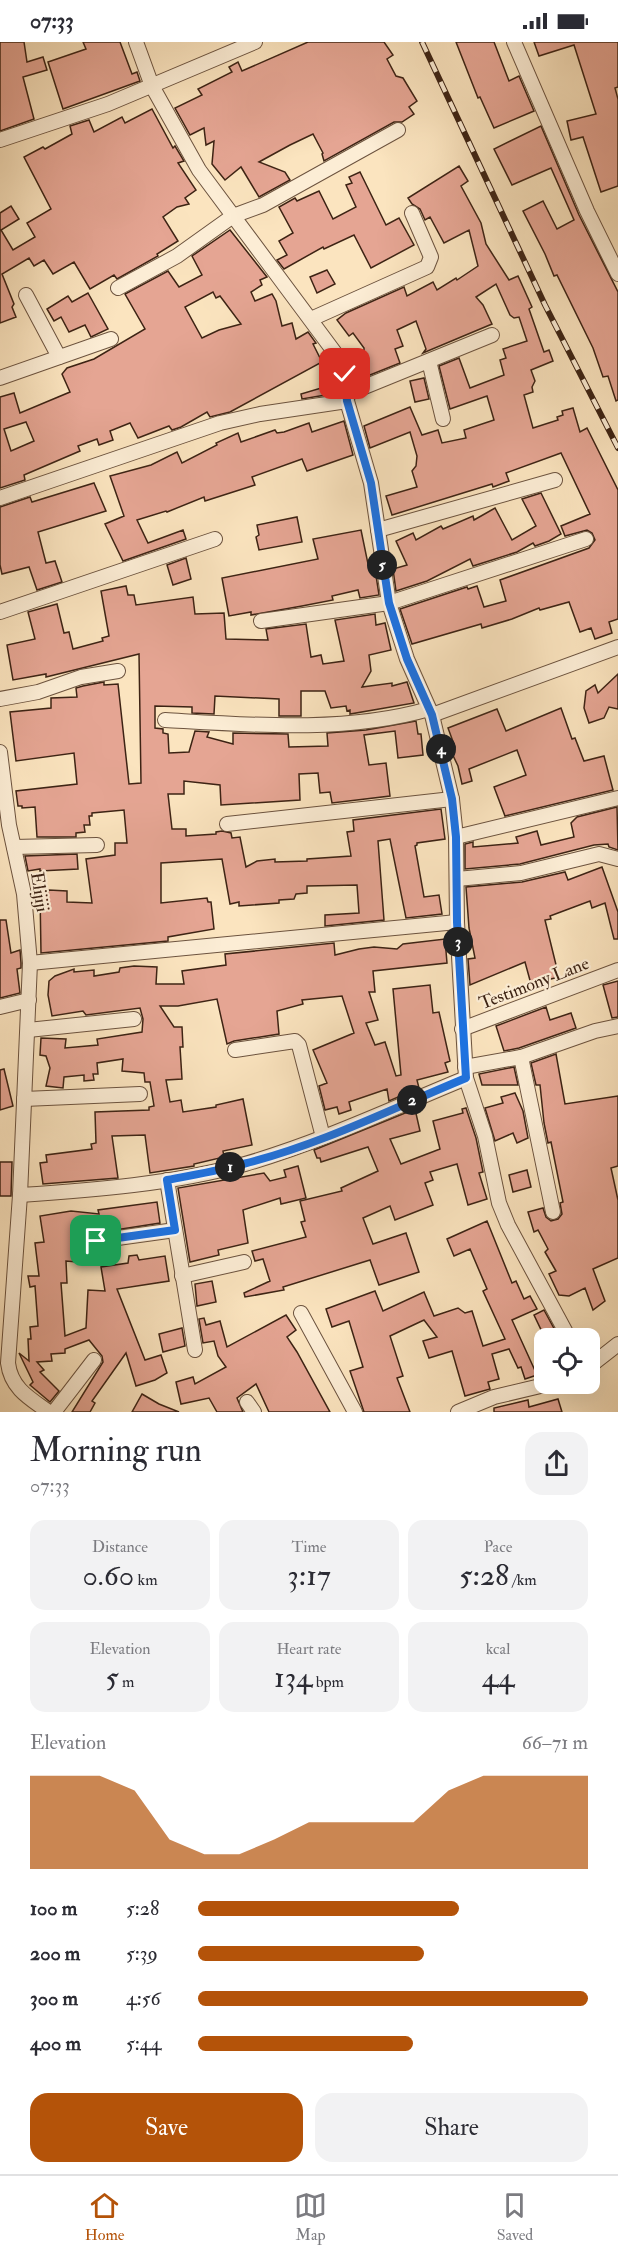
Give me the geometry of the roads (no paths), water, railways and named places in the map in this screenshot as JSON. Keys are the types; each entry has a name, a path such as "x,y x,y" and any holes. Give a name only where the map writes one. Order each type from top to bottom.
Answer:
{"street":[{"path":"136,42 152,86 199,170 344,365 347,398 371,483 389,603 407,659 431,712 452,799 456,837 457,922 465,1073 485,1136 499,1203 508,1225 564,1328"},
{"path":"0,140 108,104 255,42"},
{"path":"514,42 587,211 618,274"},
{"path":"118,288 177,256 233,216 263,205 398,130"},
{"path":"311,319 427,267 431,257 412,213"},
{"path":"26,295 60,357"},
{"path":"0,498 220,423 347,398 429,360 492,335"},
{"path":"0,378 111,339"},
{"path":"429,360 443,419"},
{"path":"378,530 555,480"},
{"path":"0,612 215,539"},
{"path":"261,621 389,603 586,539"},
{"path":"165,720 289,725 358,721 431,712 618,647"},
{"path":"0,699 38,692 81,677 118,671"},
{"name":"Elijiji","path":"0,752 4,827 14,847 24,894 30,963 20,1195 8,1363 10,1375 22,1393 49,1412"},
{"path":"456,837 618,798"},
{"path":"227,824 452,799"},
{"path":"14,847 97,845"},
{"path":"457,879 521,873 599,854 618,859"},
{"path":"30,963 457,922"},
{"name":"Testimony Lane","path":"462,1029 618,970"},
{"path":"0,1007 29,1000"},
{"path":"28,1030 134,1019"},
{"path":"20,1195 96,1190 167,1180 244,1164 323,1137 465,1073 521,1057 595,1031 618,1026"},
{"path":"235,1050 295,1041 323,1137"},
{"path":"521,1057 553,1212"},
{"path":"24,1099 140,1094"},
{"path":"167,1180 195,1350"},
{"path":"96,1241 175,1230"},
{"path":"182,1276 244,1262"},
{"path":"301,1313 355,1412"},
{"path":"600,1358 618,1344"},
{"path":"54,1412 94,1360"},
{"path":"458,1412 494,1397 534,1388"}],"railway":[{"path":"422,42 545,305 618,448"}]}
